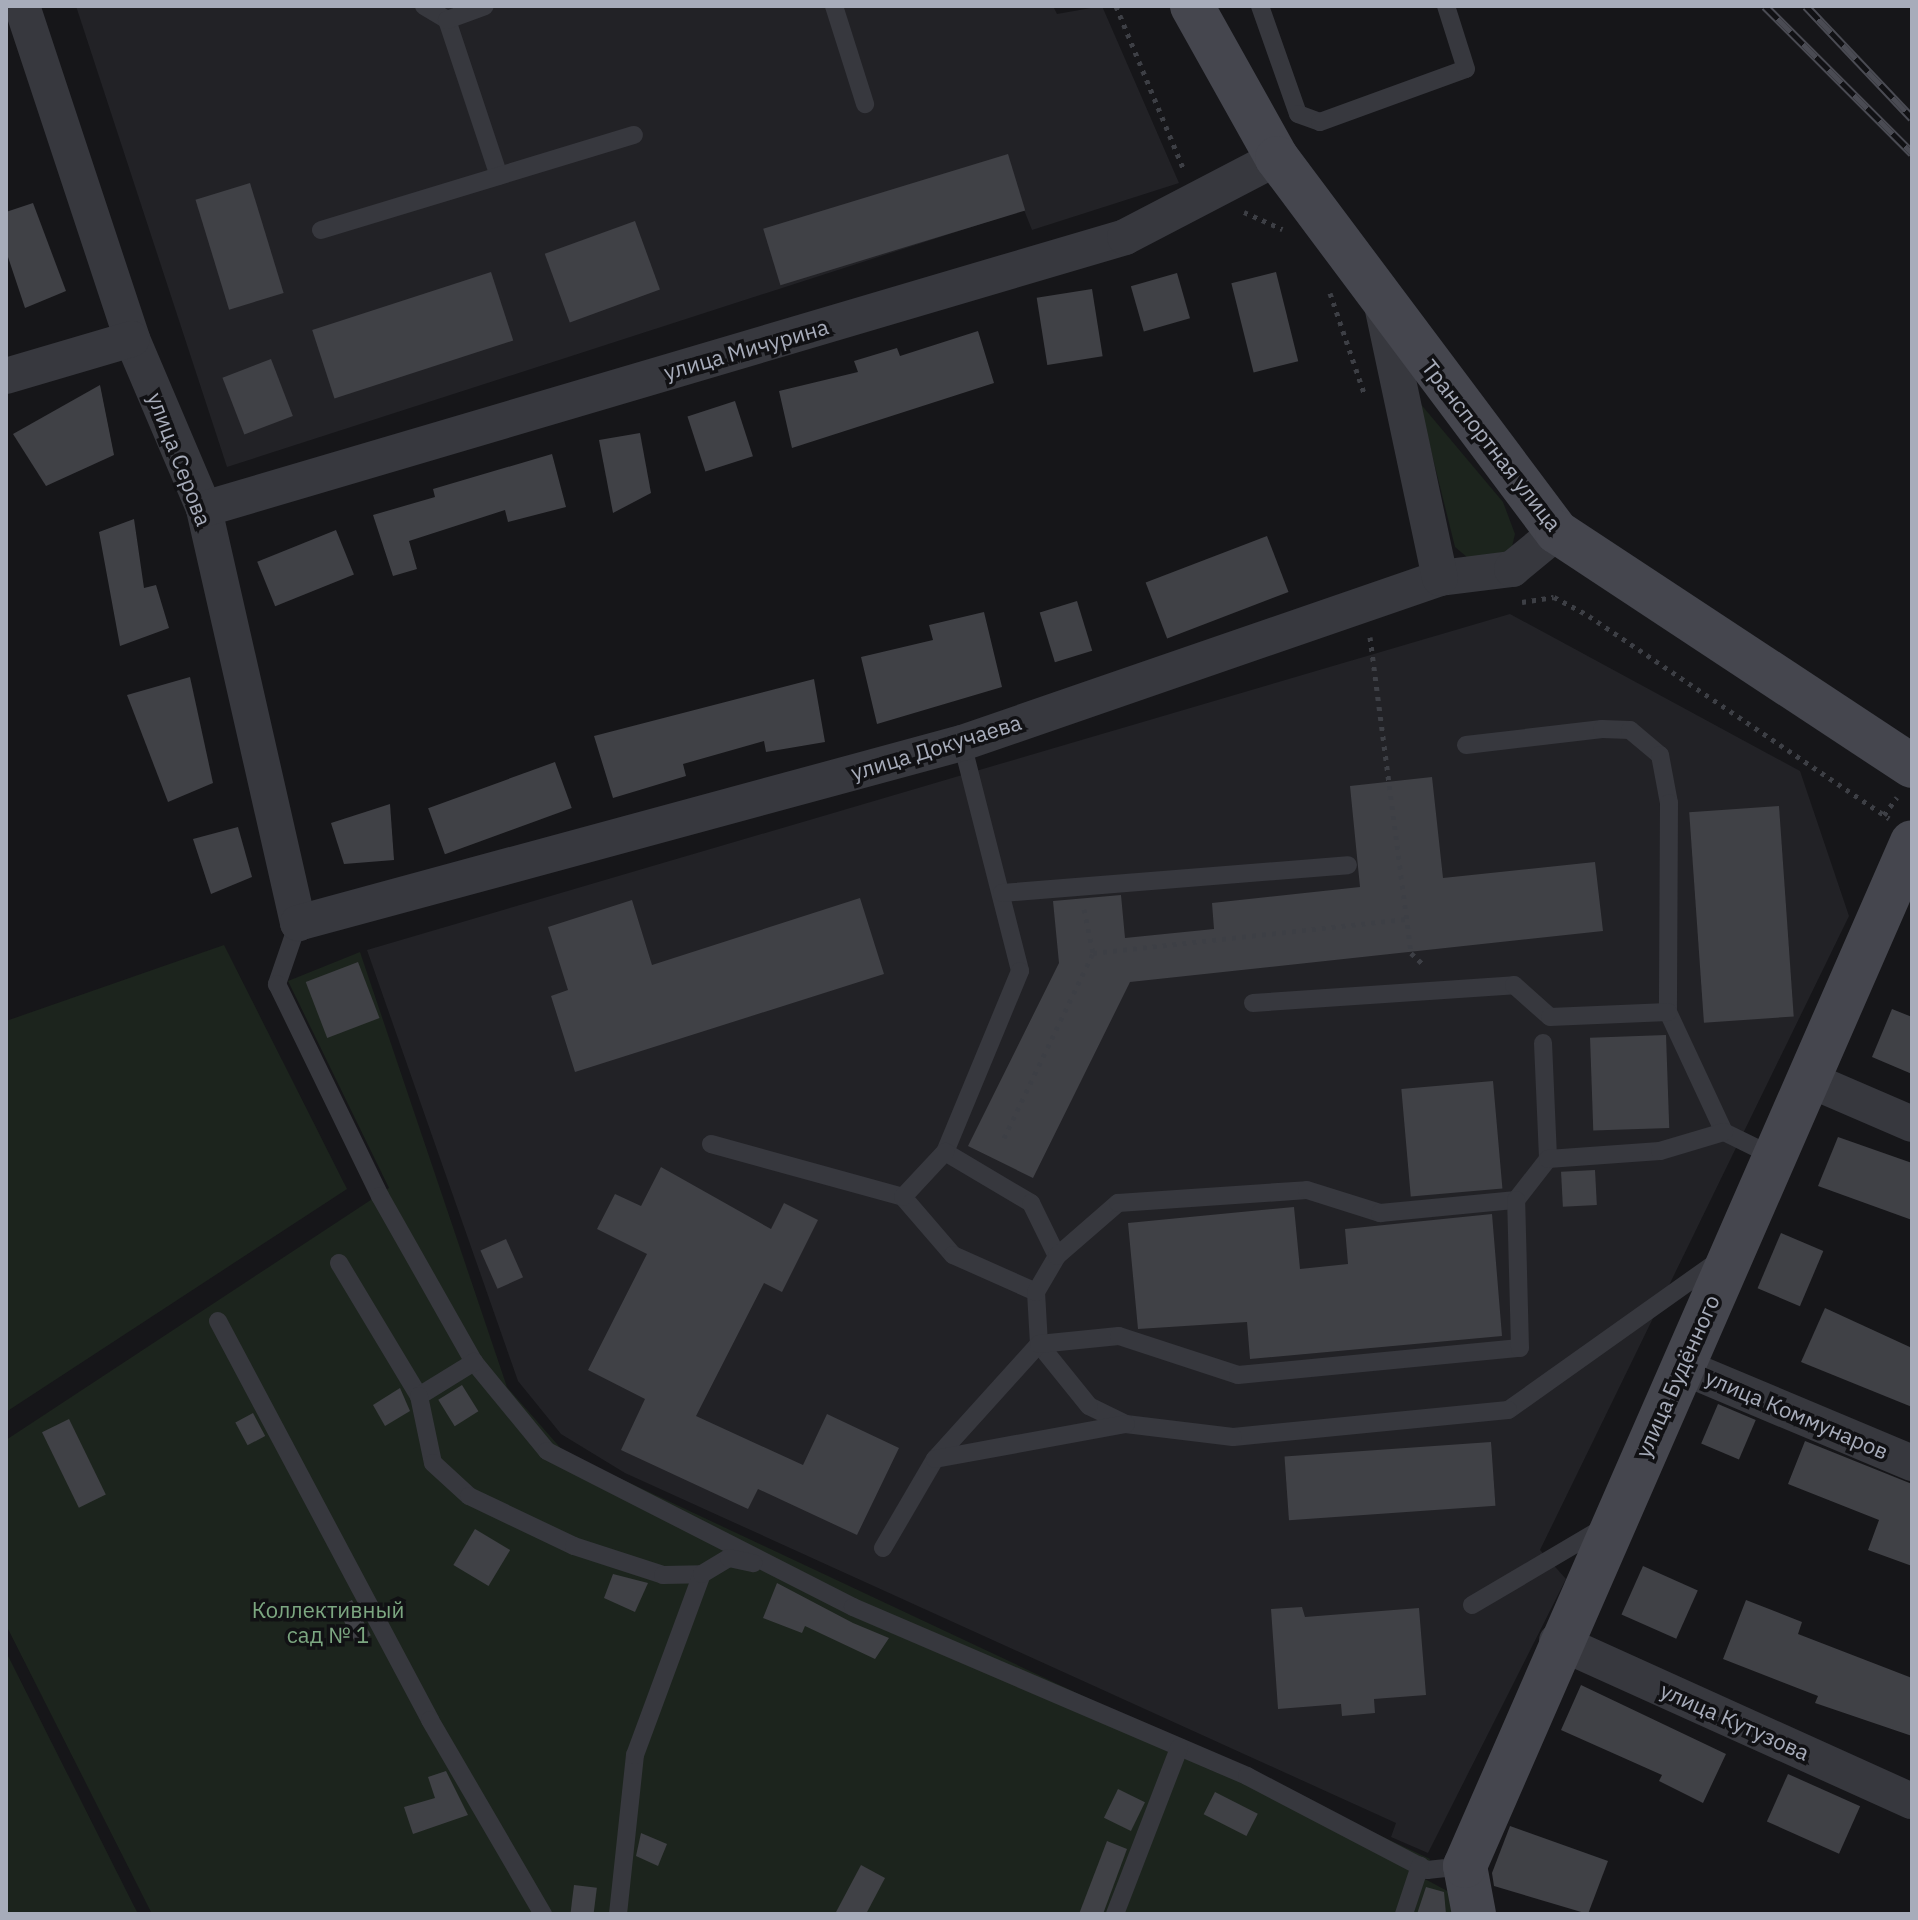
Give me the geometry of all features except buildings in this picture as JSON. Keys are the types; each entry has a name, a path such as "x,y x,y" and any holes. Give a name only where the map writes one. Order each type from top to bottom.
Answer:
{"street":[{"name":"улица Серова","path":"22,6 132,339 204,509 298,923"},
{"name":"Транспортная улица","path":"1192,6 1277,158 1382,305 1557,532 1912,766"},
{"name":"улица Мичурина","path":"204,509 1125,237 1277,158"},
{"path":"1382,305 1440,578"},
{"path":"6,376 132,339"},
{"name":"улица Докучаева","path":"298,923 962,743 1440,578 1512,569 1557,532"},
{"name":"улица Будённого","path":"1465,1866 1557,1641 1810,1080 1898,829"},
{"path":"1810,1080 1912,1124"},
{"name":"улица Коммунаров","path":"1681,1366 1912,1463"},
{"name":"улица Кутузова","path":"1557,1641 1912,1801"},
{"path":"1465,1866 1474,1914"}],"lane":[{"path":"424,6 447,20 499,176"},
{"path":"447,20 485,6"},
{"path":"834,6 865,104"},
{"path":"1260,6 1298,114 1320,122 1466,69 1446,6"},
{"path":"321,230 634,135"},
{"path":"1466,745 1602,729 1630,730 1660,755 1669,803 1668,1012 1724,1132 1775,1157"},
{"path":"903,1197 945,1152 1020,971 962,743"},
{"path":"1002,893 1348,865"},
{"path":"298,923 277,984 380,1196 474,1362 547,1451 779,1569 1179,1748 1420,1866 1465,1866"},
{"path":"1253,1003 1514,985 1550,1017 1668,1012"},
{"path":"883,1548 935,1459 1039,1344 1119,1336 1238,1375 1520,1348 1516,1200 1548,1159 1543,1043"},
{"path":"1548,1159 1660,1151 1724,1132"},
{"path":"711,1144 903,1197 953,1255 1036,1292"},
{"path":"945,1152 1031,1203 1057,1256"},
{"path":"1126,1424 1089,1406 1039,1344 1036,1292 1057,1256 1118,1203 1191,1194 1307,1190 1380,1213 1516,1200"},
{"path":"935,1459 1126,1424 1233,1437 1508,1410 1730,1253"},
{"path":"339,1263 419,1396 433,1463 469,1496 574,1546 663,1575 702,1574 729,1558 779,1569"},
{"path":"218,1321 430,1720 543,1914"},
{"path":"419,1396 474,1362"},
{"path":"1472,1605 1552,1564 1613,1521"},
{"path":"618,1914 635,1755 702,1574"},
{"path":"1115,1914 1179,1748"},
{"path":"1404,1914 1420,1866"}],"path":[{"path":"1116,6 1186,174 1210,193 1287,232"},
{"path":"1509,604 1554,597 1589,616 1898,829"},
{"path":"1355,642 1383,633"},
{"path":"1370,637 1411,953"},
{"path":"1004,1138 1093,953 1083,904"},
{"path":"1093,953 1406,919"}],"shaded area":[{"path":"76,6 1053,6 1057,14 1102,6 1179,183 1032,230 1024,210 227,467"},
{"path":"1510,614 1800,771 1849,916 1540,1550 1566,1579 1428,1853 1391,1837 1396,1823 625,1473 561,1434 518,1381 367,950"}],"green space":[{"path":"1419,402 1503,502 1515,534 1511,551 1468,558 1455,547"},
{"path":"224,945 347,1189 6,1412 6,1021"},
{"name":"Коллективный сад № 1","path":"360,952 507,1387 564,1452 1430,1859 1425,1879 1451,1893 1458,1914 152,1914 6,1625 6,1440 389,1188 288,981"},
{"path":"6,1652 138,1914 6,1914"}],"railway":[{"path":"1765,6 1912,153"},
{"path":"1806,6 1912,118"}]}
